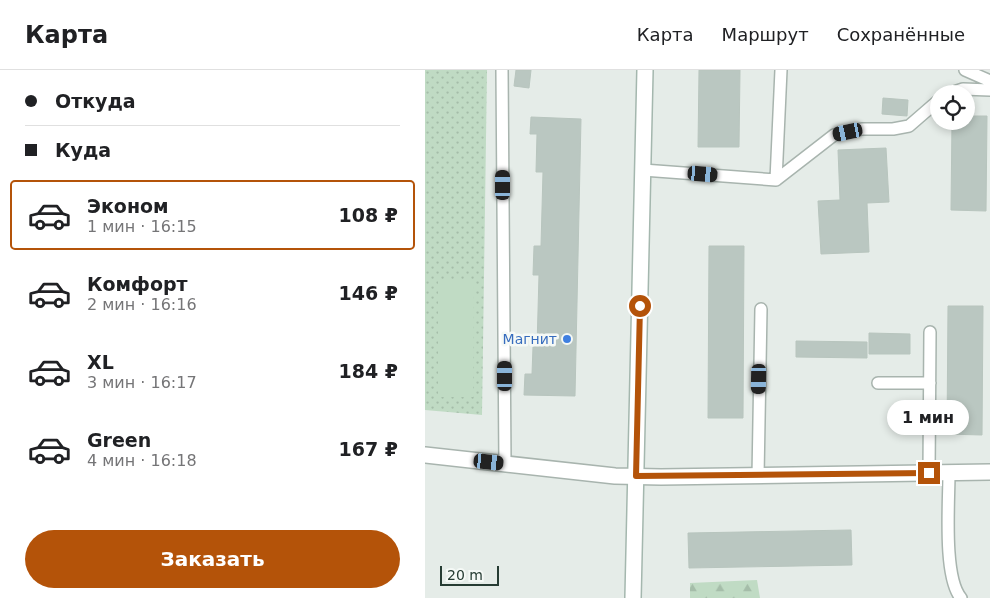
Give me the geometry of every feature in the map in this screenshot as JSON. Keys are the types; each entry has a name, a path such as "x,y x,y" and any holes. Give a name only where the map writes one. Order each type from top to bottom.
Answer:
{"street":[{"path":"633,598 645,70"},
{"path":"425,455 636,476 990,472"}],"lane":[{"path":"503,70 505,464"},
{"path":"776,180 781,70"},
{"path":"965,70 990,81"},
{"path":"975,89 990,90"},
{"path":"643,170 776,180 834,135 862,129 893,129 909,126 930,108"},
{"path":"758,476 761,309"},
{"path":"929,473 930,332"},
{"path":"878,383 930,383"},
{"path":"949,473 949,551 955,591 961,598"}],"green space":[{"path":"425,70 487,70 482,415 425,410"},
{"path":"438,279 474,279 473,397 438,397"},
{"path":"757,580 760,598 690,598 690,583"}],"building":[{"path":"516,70 531,70 529,88 514,86"},
{"path":"699,70 740,70 739,147 698,147"},
{"path":"883,98 908,100 907,116 882,114"},
{"path":"975,116 987,116 986,211 951,210 952,130 975,130"},
{"path":"531,117 581,119 575,396 524,395 525,374 532,374 533,347 537,347 539,275 533,275 534,246 541,246 543,172 536,172 537,134 530,134"},
{"path":"886,148 889,202 867,203 869,252 821,254 818,201 840,200 838,150"},
{"path":"709,246 744,246 743,418 708,418"},
{"path":"948,306 983,306 982,435 947,434"},
{"path":"869,333 910,334 910,354 869,354"},
{"path":"796,341 867,342 867,358 796,357"},
{"path":"851,530 852,565 689,568 688,533"}],"place":[{"name":"Магнит","path":"567,339"}],"route":[{"path":"640,306 636,476 929,473"}]}
